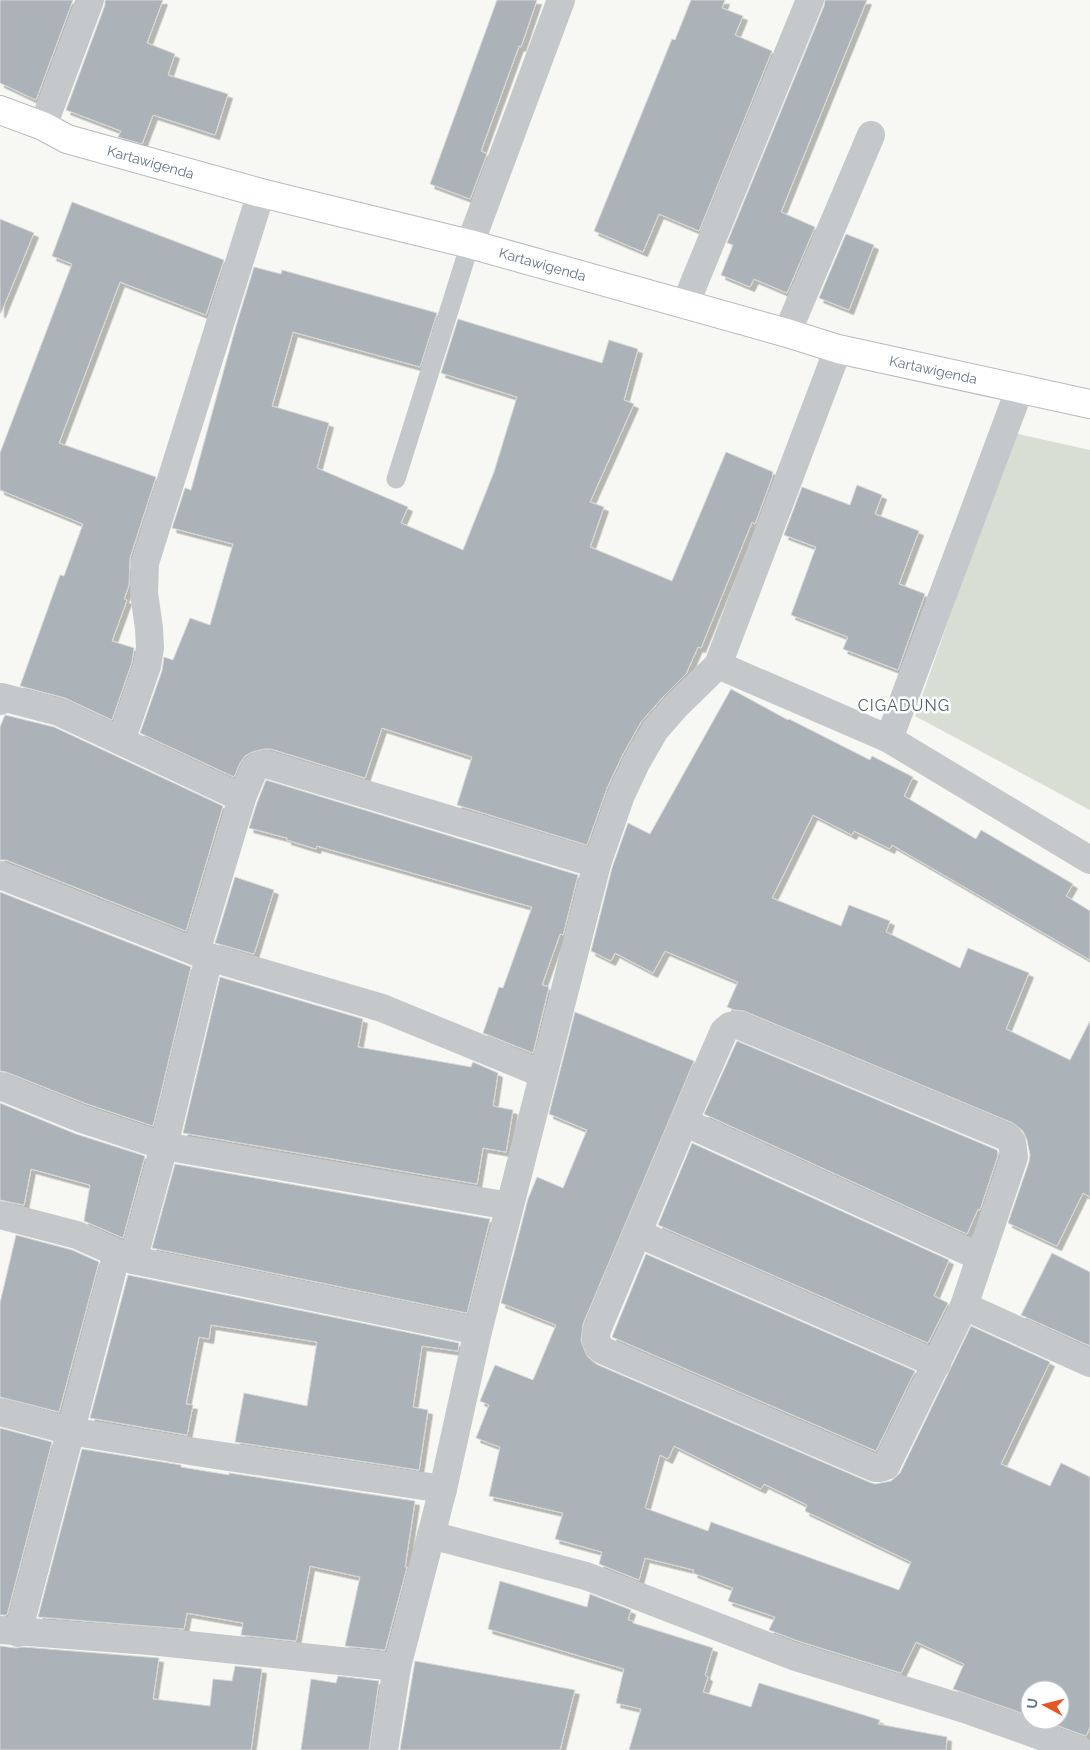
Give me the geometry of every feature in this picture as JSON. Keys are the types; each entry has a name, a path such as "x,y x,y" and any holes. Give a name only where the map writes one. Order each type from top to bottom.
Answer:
{"street":[{"path":"44,126 90,0"},
{"path":"470,244 561,0"},
{"path":"685,305 810,0"},
{"name":"Kartawigenda","path":"0,110 44,126 67,139 261,194 470,244 838,349 1090,404"},
{"path":"787,333 871,135"},
{"path":"121,741 147,666 150,648 144,593 145,563 261,194"},
{"path":"384,1750 397,1668 443,1489 508,1206 597,864 621,795 636,763 656,730 675,707 718,665 838,349"},
{"path":"889,739 1020,388"},
{"path":"718,665 889,739 1090,860"},
{"path":"1,698 59,712 242,798"},
{"path":"397,1668 150,1641 9,1631 125,1257 164,1146 203,955 242,798 254,769 266,764 597,864"},
{"path":"0,876 203,955 382,1008 543,1074"},
{"path":"738,1025 1007,1137 1012,1142 1014,1157 964,1306 886,1466 880,1468 866,1464 602,1350 597,1344 597,1330 637,1233 724,1031 730,1026 738,1025"},
{"path":"0,1086 82,1119 164,1146 508,1206"},
{"path":"684,1122 980,1257"},
{"path":"0,1214 77,1236 125,1257 478,1331"},
{"path":"637,1233 937,1364"},
{"path":"964,1306 1090,1363"},
{"path":"0,1412 70,1431 443,1489"},
{"path":"431,1535 586,1576 794,1656 965,1709 1080,1750"}],"lane":[{"path":"396,479 470,244"}],"shaded area":[{"path":"1014,433 1090,450 1090,810 915,716"}],"building":[{"path":"0,0 73,0 36,100 0,83"},
{"path":"105,0 163,0 147,43 175,54 168,75 228,94 215,135 153,115 142,144 118,137 121,131 66,110 105,5"},
{"path":"497,0 537,0 481,151 487,154 470,199 430,184"},
{"path":"691,0 725,0 722,8 743,16 735,35 772,51 699,231 659,214 643,252 594,231 672,39 675,40"},
{"path":"825,0 867,0 781,212 815,227 787,293 754,279 750,287 721,275 733,245 727,243"},
{"path":"72,202 224,260 206,315 120,282 59,443 156,477 130,558 129,585 124,599 127,600 112,641 134,648 132,662 112,720 65,698 20,686 60,575 64,576 83,524 0,490 0,453 72,264 52,256"},
{"path":"0,219 34,233 1,313 0,313"},
{"path":"846,234 874,245 849,310 819,298"},
{"path":"254,267 281,274 282,270 437,313 420,367 293,332 272,406 329,423 317,468 408,507 401,523 463,550 494,472 517,397 441,373 458,319 602,363 609,340 638,349 624,400 634,404 590,502 604,507 590,547 672,581 726,452 773,472 755,524 752,522 701,648 698,647 686,674 641,722 607,788 587,845 457,805 472,757 382,728 365,778 271,749 252,752 245,756 234,777 140,733 162,671 164,657 173,660 190,618 210,625 233,544 172,528 185,488 191,490"},
{"path":"857,485 882,495 875,514 919,531 899,584 925,594 898,670 843,649 848,637 791,615 816,547 784,535 802,487 850,505"},
{"path":"731,689 788,720 870,760 872,756 913,777 904,796 976,839 981,830 1073,884 1066,896 1090,911 1090,960 892,845 890,849 854,831 852,835 813,815 772,898 841,926 849,905 890,921 886,932 960,968 968,948 1029,973 1006,1029 1070,1060 1090,1021 1090,1197 1083,1193 1057,1246 1008,1223 1030,1155 1023,1131 1013,1123 744,1011 727,1007 738,982 665,951 653,973 615,953 611,961 591,951 612,868 628,823 650,834"},
{"path":"5,715 54,727 223,806 186,931 6,860 0,860 0,727"},
{"path":"266,780 578,875 563,935 560,934 542,985 549,987 533,1053 483,1033 499,987 503,988 532,907 317,846 316,849 287,840 287,838 249,828"},
{"path":"235,877 274,890 254,954 215,943"},
{"path":"0,892 191,967 153,1126 87,1104 0,1071"},
{"path":"220,977 363,1019 358,1047 471,1067 473,1062 498,1073 493,1106 513,1110 506,1152 483,1148 477,1184 183,1133"},
{"path":"575,1012 694,1061 583,1324 581,1341 587,1356 596,1364 875,1484 891,1481 900,1473 971,1326 1050,1362 1001,1464 1050,1486 1061,1463 1090,1477 1090,1727 1086,1736 1070,1730 1070,1680 1020,1680 1020,1712 953,1689 964,1664 916,1642 901,1673 798,1641 769,1630 775,1617 728,1601 733,1588 693,1573 694,1570 645,1558 639,1580 599,1564 602,1552 555,1539 563,1513 489,1496 500,1447 476,1438 489,1405 480,1401 495,1365 533,1380 556,1325 501,1303 528,1199 537,1177 563,1188 587,1130 549,1114","holes":["674,1446 761,1489 764,1484 807,1505 805,1511 911,1562 899,1590 711,1522 708,1531 645,1508 660,1455 668,1459"]},
{"path":"737,1041 997,1150 998,1155 980,1210 978,1209 967,1234 704,1114"},
{"path":"0,1103 76,1134 145,1156 123,1238 84,1221 90,1185 31,1169 24,1205 0,1200"},
{"path":"692,1143 949,1260 934,1296 948,1303 928,1343 658,1225"},
{"path":"175,1164 490,1219 467,1313 152,1248"},
{"path":"16,1235 72,1250 99,1262 59,1412 0,1397 0,1303"},
{"path":"1052,1253 1090,1272 1090,1346 1021,1315"},
{"path":"646,1254 915,1371 876,1451 612,1337"},
{"path":"128,1275 459,1343 458,1351 422,1346 413,1407 428,1410 419,1470 235,1442 244,1393 307,1406 317,1342 211,1325 209,1339 199,1337 186,1404 193,1405 187,1435 90,1418"},
{"path":"0,1428 52,1442 7,1615 0,1615"},
{"path":"82,1449 229,1475 229,1473 415,1501 405,1567 407,1567 385,1650 345,1646 360,1577 310,1566 296,1641 241,1635 243,1623 187,1613 184,1629 38,1617"},
{"path":"500,1581 587,1607 590,1594 631,1610 628,1620 633,1621 633,1623 713,1648 705,1675 708,1677 703,1692 751,1707 759,1683 880,1720 878,1724 947,1737 946,1750 629,1750 641,1709 616,1703 624,1669 488,1629"},
{"path":"0,1646 159,1658 153,1699 210,1706 213,1679 232,1681 235,1666 262,1669 251,1750 0,1750"},
{"path":"415,1661 575,1690 560,1750 400,1750"},
{"path":"338,1676 379,1681 369,1750 301,1750 311,1679 336,1683"}],"district":[{"name":"CIGADUNG","path":"904,705"}]}
